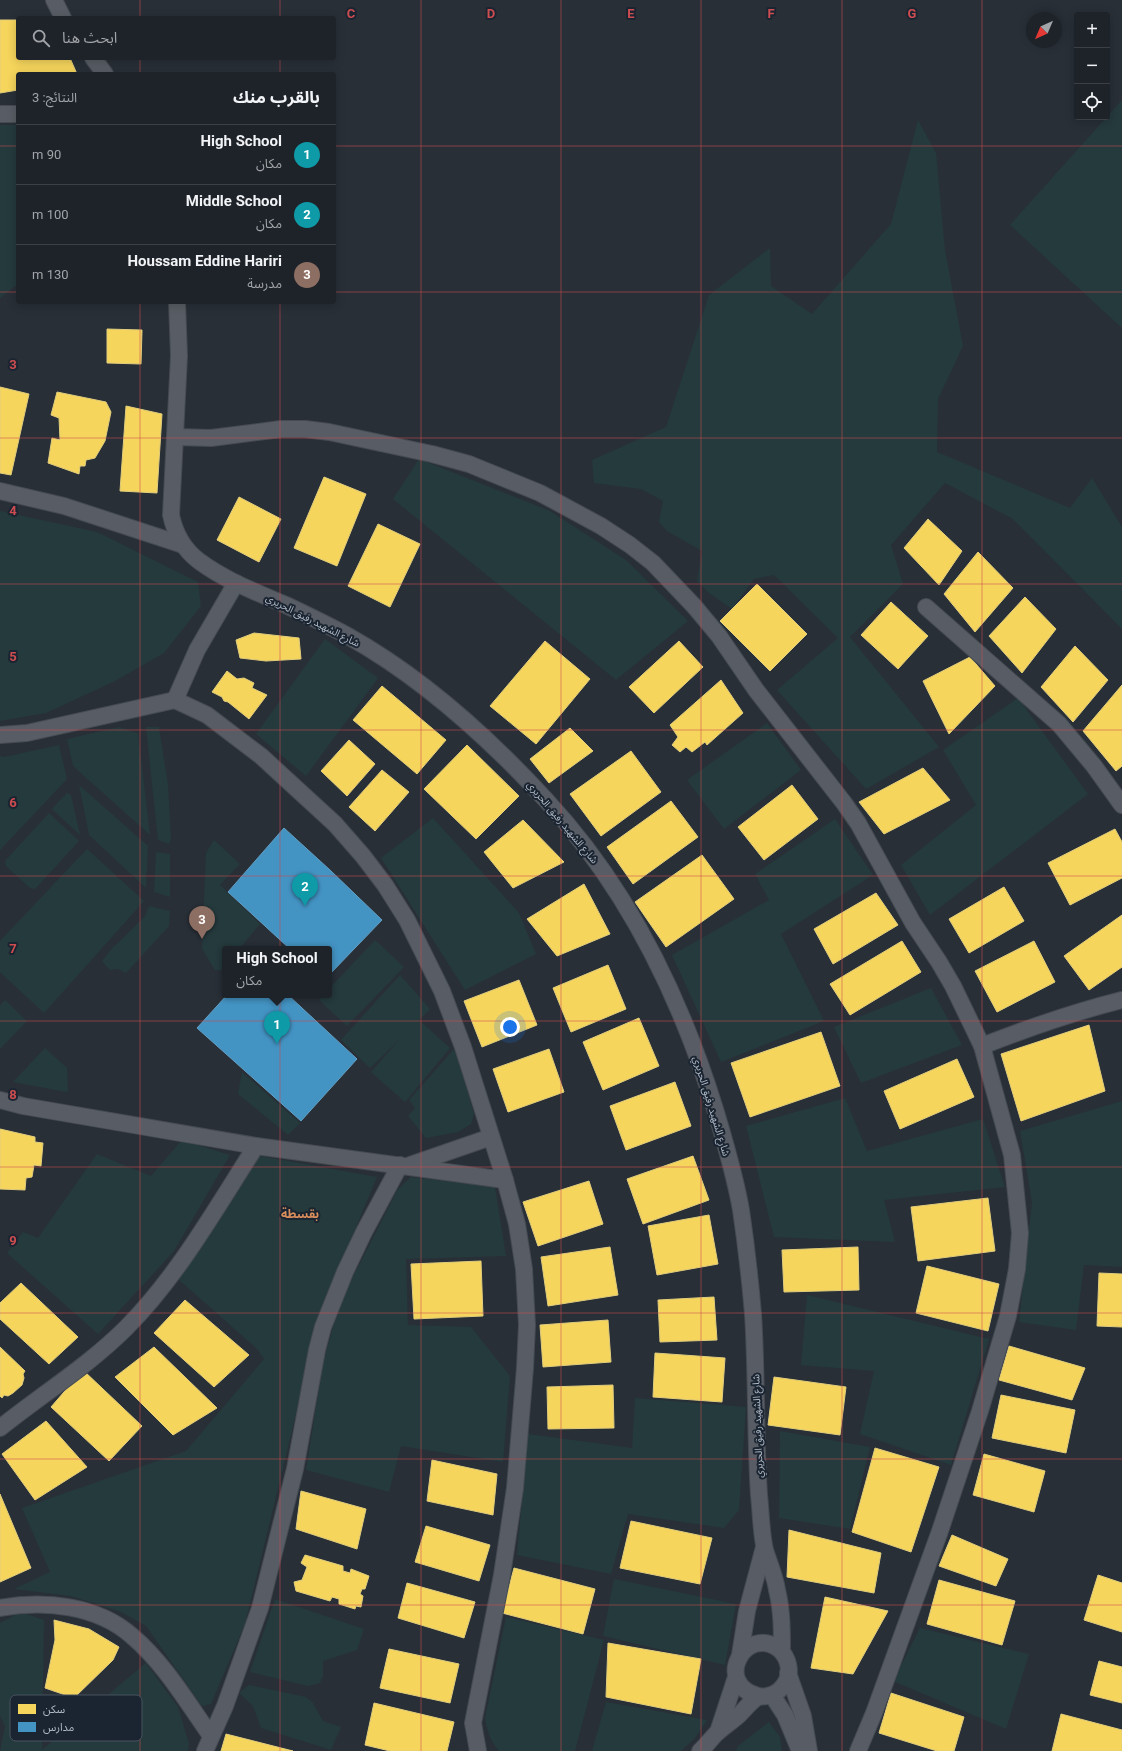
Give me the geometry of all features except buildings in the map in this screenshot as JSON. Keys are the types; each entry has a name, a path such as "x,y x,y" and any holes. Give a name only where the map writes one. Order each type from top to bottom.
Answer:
{"street":[{"path":"54,0 62,16"},
{"path":"94,60 104,72"},
{"path":"0,114 16,114"},
{"name":"شارع الشهيد رفيق الحريري","path":"177,304 179,356 171,515 173,526 183,545 189,553 199,561 236,583 318,621 375,652 418,682 461,717 526,779 575,833 607,875 637,925 670,990 691,1040 724,1137 740,1207 752,1312 759,1491 764,1547"},
{"path":"176,437 211,438 281,429 305,429 329,432 432,454 469,464 540,494 602,526 630,545 658,568 694,606 718,636 756,690 844,803 858,823 913,923 946,974 982,1046 1012,1155 1020,1233 1017,1269 1012,1301 980,1411 940,1531 874,1713 858,1751"},
{"path":"0,492 64,506 183,545"},
{"path":"174,700 197,650 236,583"},
{"path":"926,607 1059,724 1094,766 1122,805"},
{"path":"0,735 26,733 174,700 207,715 261,756 301,791 335,824 363,856 385,886 406,920 442,991 463,1047 505,1180 522,1248 527,1311 525,1368 511,1510 502,1575 473,1723 478,1751"},
{"path":"982,1046 1048,1021 1122,1000"},
{"path":"0,1100 23,1106 256,1146 505,1180"},
{"path":"205,1751 225,1706 260,1608 295,1469 316,1357 324,1327 345,1272 364,1232 404,1165 492,1137"},
{"path":"0,1428 77,1370 126,1328 167,1280 256,1146"},
{"path":"705,1749 718,1732 765,1696 780,1690 786,1682 788,1666 782,1652 782,1631 777,1588 764,1547"},
{"path":"764,1547 747,1611 740,1655 735,1669 736,1677 744,1690 765,1696 785,1715 800,1751"},
{"path":"0,1608 28,1604 65,1607 85,1611 120,1626 132,1635 154,1657 211,1736"},
{"path":"740,1655 750,1646 764,1643 771,1644 782,1652"},
{"path":"788,1673 803,1716 809,1751"},
{"path":"718,1732 736,1677"}],"green space":[{"path":"1122,100 1122,328 1010,225 1104,120 1110,120 1110,113"},
{"path":"918,120 936,153 945,250 963,346 938,399 937,452 1070,508 1092,478 1122,527 1122,629 1013,519 945,483 891,545 903,584 850,637 939,747 866,789 777,690 838,638 774,575 754,579 732,609 709,593 697,581 702,551 667,531 659,522 663,501 641,489 594,483 592,460 666,427 709,295 770,248 771,286 812,314 891,224"},
{"path":"0,125 16,125 16,286 0,298"},
{"path":"419,459 550,511 626,560 688,621 616,680 393,499"},
{"path":"0,511 97,532 198,582 201,606 164,653 115,681 46,713 0,721"},
{"path":"325,639 378,678 306,776 256,734"},
{"path":"1018,698 1088,794 930,915 901,865 976,805 943,750"},
{"path":"767,723 801,770 724,829 687,780"},
{"path":"119,727 138,733 150,835 73,766 67,739"},
{"path":"146,727 159,727 168,785 171,839 169,844 158,840"},
{"path":"59,745 67,779 0,850 0,756 4,757"},
{"path":"79,785 148,846 146,888 89,835"},
{"path":"67,793 71,795 80,835 52,809"},
{"path":"49,813 79,841 35,889 30,888 6,866 5,861"},
{"path":"433,818 519,913 536,954 465,990 381,858"},
{"path":"835,819 873,875 781,934 824,1021 721,1062 672,955 769,900 755,874"},
{"path":"214,840 240,864 220,885 260,924 242,946 222,946 221,970 215,970 202,949 206,853"},
{"path":"87,849 144,901 44,1013 0,972 0,941"},
{"path":"156,852 170,854 170,897 154,892"},
{"path":"149,906 170,911 169,926 126,973 118,969 110,970 102,961 114,946 145,916"},
{"path":"375,940 404,967 347,1026 319,1000 321,998 332,998 332,986"},
{"path":"400,975 430,1009 419,1020 450,1048 405,1102 371,1072 399,1040 370,1068 341,1040"},
{"path":"931,988 962,1045 861,1083 834,1027"},
{"path":"5,1000 27,1021 0,1049 0,1005"},
{"path":"45,1048 67,1068 68,1090 66,1092 13,1082"},
{"path":"455,1048 474,1114 471,1124 458,1132 426,1138 408,1116 415,1108 409,1100"},
{"path":"242,1072 300,1123 288,1135 238,1094"},
{"path":"845,1098 867,1151 983,1119 1005,1187 884,1200 895,1242 774,1237 746,1126"},
{"path":"1122,1101 1122,1267 1084,1265 1076,1330 1019,1322 1032,1202 1020,1131"},
{"path":"182,1140 230,1155 174,1251 98,1334 7,1253 23,1232 38,1238 97,1154 151,1176"},
{"path":"260,1156 377,1177 314,1328 295,1418 245,1624 211,1704 202,1706 146,1626 121,1612 71,1596 14,1589 50,1572 22,1508 186,1451 264,1359 257,1349 178,1279"},
{"path":"411,1177 495,1187 506,1256 406,1259 408,1325 471,1327 510,1376 503,1462 401,1446 389,1492 306,1470 323,1363 340,1302 398,1189"},
{"path":"807,1295 989,1339 951,1465 860,1434 874,1371 801,1365"},
{"path":"635,1398 746,1407 739,1510 724,1528 628,1514 611,1574 517,1555 528,1434 632,1448"},
{"path":"780,1431 870,1447 850,1529 779,1518"},
{"path":"614,1579 736,1604 725,1665 603,1636"},
{"path":"275,1599 364,1629 357,1650 323,1661 323,1676 320,1683 308,1686 250,1672"},
{"path":"21,1612 44,1620 43,1695 10,1695 10,1741 42,1741 42,1750 53,1741 142,1741 142,1695 108,1695 146,1663 178,1707 189,1744 188,1751 0,1751 5,1726 0,1716 0,1623"},
{"path":"506,1617 604,1640 575,1751 499,1751 491,1739 485,1718"},
{"path":"920,1628 1029,1654 1006,1729 893,1681"},
{"path":"249,1685 306,1697 313,1703 323,1721 341,1727 331,1750 261,1728 253,1706 239,1693"},
{"path":"606,1702 707,1720 695,1738 681,1751 592,1751"},
{"path":"769,1722 780,1737 782,1751 736,1751 738,1746"}],"place":[{"name":"Middle School","path":"305,906"},
{"name":"Houssam Eddine Hariri","path":"202,939"},
{"name":"High School","path":"277,1044"}],"district":[{"name":"بقسطة","path":"300,1214"}]}
